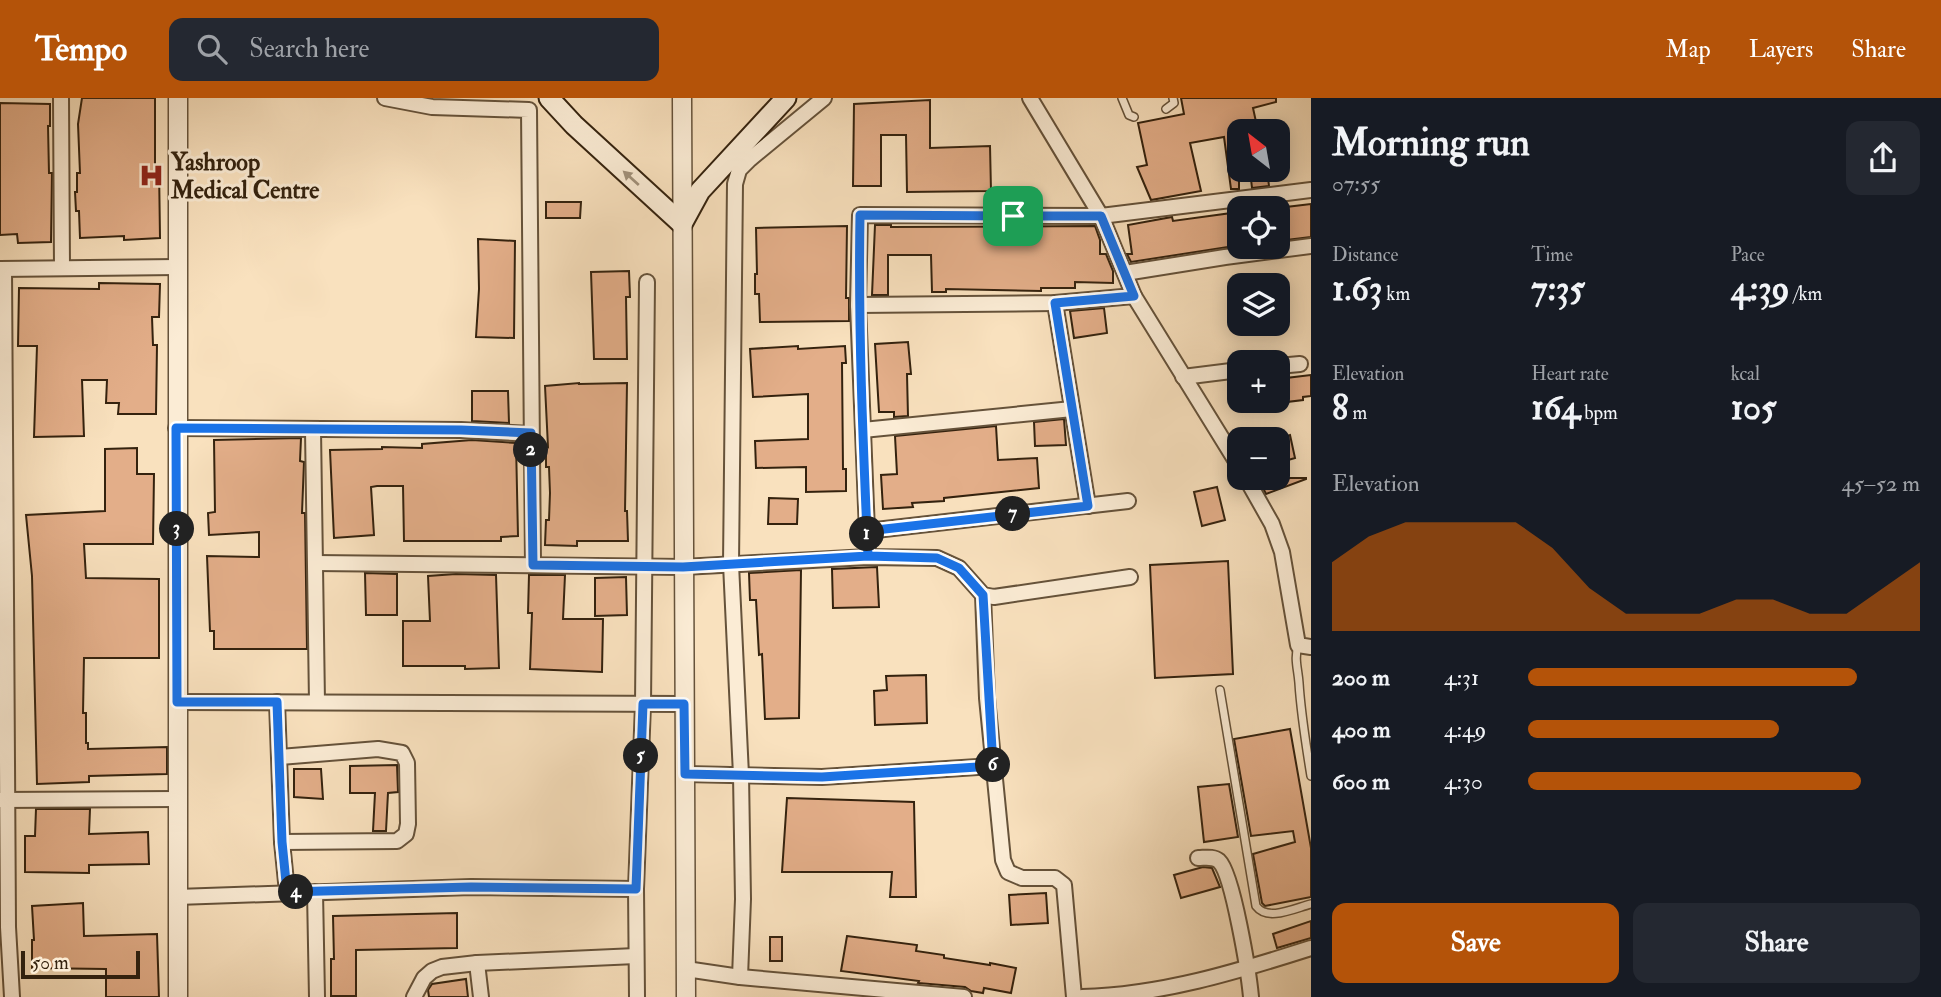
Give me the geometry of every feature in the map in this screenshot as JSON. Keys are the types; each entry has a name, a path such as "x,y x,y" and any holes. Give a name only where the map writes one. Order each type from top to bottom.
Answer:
{"main road":[{"path":"549,98 583,134 682,223 700,191 786,98"}],"street":[{"path":"61,98 62,268"},
{"path":"177,997 178,98"},
{"path":"384,98 432,107 529,110 533,565"},
{"path":"682,98 686,997"},
{"path":"740,977 743,899 741,775 731,564 735,184 739,170 750,159 824,98"},
{"path":"1030,98 1101,216 1134,296 1227,447"},
{"path":"868,556 858,305 860,215 1101,216 1311,190"},
{"path":"1125,273 1311,246"},
{"path":"12,997 4,927 2,269 177,267"},
{"path":"637,997 636,889 643,704 647,282"},
{"path":"858,305 1055,303 1134,296"},
{"path":"1055,303 1088,506"},
{"path":"1290,365 1300,364"},
{"path":"1183,377 1227,372"},
{"path":"863,430 1072,409"},
{"path":"176,428 531,433"},
{"path":"313,430 317,702"},
{"path":"1253,490 1268,514 1282,552 1305,646"},
{"path":"867,531 1128,501"},
{"path":"315,563 683,567 868,556 937,558 959,568 983,595 993,766 1003,860 1008,872 1021,878 1055,878 1064,885 1074,997"},
{"path":"983,595 1007,597 1130,577"},
{"path":"177,702 684,704"},
{"path":"277,702 282,842 287,892"},
{"path":"280,757 378,749 402,752 407,763 408,824 406,834 397,841 282,842"},
{"path":"685,774 822,777 993,766"},
{"path":"4,800 177,799"},
{"path":"1198,858 1212,858 1220,862 1224,869 1248,968 1251,997"},
{"path":"177,897 471,887 636,889"},
{"path":"315,892 317,997"},
{"path":"1082,997 1161,990 1248,968 1311,948"},
{"path":"414,997 424,978 432,971 477,963 636,956"},
{"path":"477,963 481,997"},
{"path":"686,970 964,997"}],"lane":[{"path":"1122,98 1129,115 1134,117"},
{"path":"1166,109 1174,103 1173,98"},
{"path":"1305,646 1295,657 1299,706 1311,776"},
{"path":"1220,690 1256,906 1260,912 1268,915 1311,904"}],"building":[{"path":"82,98 155,98 155,166 159,166 160,238 80,238 75,192 77,173 80,173 78,124"},
{"path":"1181,98 1276,98 1276,102 1253,108 1255,119 1227,119 1227,159 1224,137 1190,143 1201,191 1151,200 1137,167 1147,165 1138,123 1184,114"},
{"path":"930,100 930,148 990,146 991,191 907,192 906,135 881,135 881,186 853,186 854,104"},
{"path":"0,103 50,104 48,126 49,173 52,173 51,242 18,243 17,234 0,235"},
{"path":"1230,182 1239,182 1239,189 1231,189"},
{"path":"1251,182 1268,182 1269,186 1252,188"},
{"path":"546,202 581,202 580,218 546,218"},
{"path":"1311,204 1311,237 1290,240 1290,207"},
{"path":"1227,214 1227,247 1131,262 1127,254 1132,254 1128,225 1172,217 1173,221"},
{"path":"875,225 1095,226 1100,240 1100,254 1106,254 1113,271 1113,283 1075,282 1075,288 1041,288 1041,291 946,289 946,292 932,292 931,255 888,255 888,295 872,295"},
{"path":"847,226 846,298 849,298 849,321 760,322 759,294 755,294 756,228"},
{"path":"478,239 515,241 514,338 476,337"},
{"path":"629,271 630,297 626,297 627,359 594,359 591,272"},
{"path":"99,283 160,284 159,317 152,317 153,345 157,345 156,414 118,414 119,403 106,403 107,380 82,380 84,436 34,437 37,346 18,346 19,288 99,289"},
{"path":"1104,308 1107,333 1074,338 1070,311"},
{"path":"908,342 911,374 907,374 908,416 894,417 894,412 879,412 875,344"},
{"path":"798,346 798,349 845,346 846,363 842,363 843,469 846,469 846,491 806,492 806,467 756,468 755,441 808,439 808,394 753,397 750,349"},
{"path":"1311,375 1311,396 1290,402 1290,378"},
{"path":"627,383 625,511 628,541 577,541 577,546 545,545 550,493 549,467 546,467 546,446 548,447 545,386"},
{"path":"472,391 508,391 509,423 472,421"},
{"path":"1064,419 1066,445 1035,446 1034,422"},
{"path":"996,426 998,460 1037,458 1039,488 944,498 944,501 912,503 913,507 883,509 881,475 897,474 895,436"},
{"path":"1290,435 1295,458 1290,459"},
{"path":"301,438 300,461 304,462 302,513 305,513 307,649 214,649 214,631 210,631 207,556 259,557 259,532 209,535 208,513 215,512 214,440"},
{"path":"472,440 516,443 518,536 501,537 501,541 404,541 403,486 377,486 371,487 374,535 334,538 330,450 422,448 422,444"},
{"path":"137,448 137,474 154,474 153,544 84,544 86,578 159,579 159,658 84,658 83,713 86,713 88,749 167,747 167,774 89,776 89,782 37,784 32,576 26,515 105,511 105,449"},
{"path":"1290,478 1306,479 1290,485"},
{"path":"1217,487 1225,520 1202,526 1194,492"},
{"path":"769,498 798,499 797,524 768,524"},
{"path":"1228,561 1233,674 1155,678 1150,565"},
{"path":"877,567 879,607 833,608 832,569"},
{"path":"801,570 799,718 765,719 762,654 759,655 756,600 750,600 749,573"},
{"path":"365,573 397,574 397,615 366,615"},
{"path":"496,575 499,668 403,666 403,621 430,621 428,576"},
{"path":"529,575 565,575 563,619 603,619 602,672 530,669 532,613 528,613"},
{"path":"626,577 627,615 595,616 595,578"},
{"path":"926,675 927,723 875,725 874,691 887,690 886,676"},
{"path":"1290,729 1311,848 1311,897 1265,906 1262,903 1253,854 1295,842 1293,831 1251,836 1234,739"},
{"path":"397,765 398,792 388,793 386,831 373,831 375,793 350,793 350,766"},
{"path":"294,769 321,769 323,799 294,797"},
{"path":"1229,784 1238,837 1204,842 1198,787"},
{"path":"787,798 914,802 916,897 890,897 892,872 782,872"},
{"path":"36,809 90,809 89,834 148,832 149,864 89,865 89,873 25,872 25,836 35,836"},
{"path":"1203,867 1212,868 1220,887 1181,898 1174,875"},
{"path":"1046,893 1048,923 1011,925 1009,895"},
{"path":"83,903 84,936 157,934 159,997 106,997 106,969 32,968 32,906"},
{"path":"457,913 457,948 356,950 356,996 331,996 333,916"},
{"path":"1311,921 1311,938 1277,948 1273,934"},
{"path":"847,936 917,945 916,951 944,955 944,958 1016,968 1011,993 984,988 983,993 965,987 841,971"},
{"path":"770,937 782,937 782,961 770,961"},
{"path":"466,979 468,997 429,997 428,990 432,984"}],"place":[{"name":"Yashroop Medical Centre","path":"151,176"}],"route":[{"path":"1013,216 860,215 858,305 863,430 867,531 868,556 683,567 533,565 531,433 176,428 177,702 277,702 282,842 287,892 471,887 636,889 643,704 684,704 685,774 822,777 993,766 983,595 959,568 949,562 937,558 868,556 867,531 1088,506 1055,303 1134,296 1101,216 1013,216"}]}
